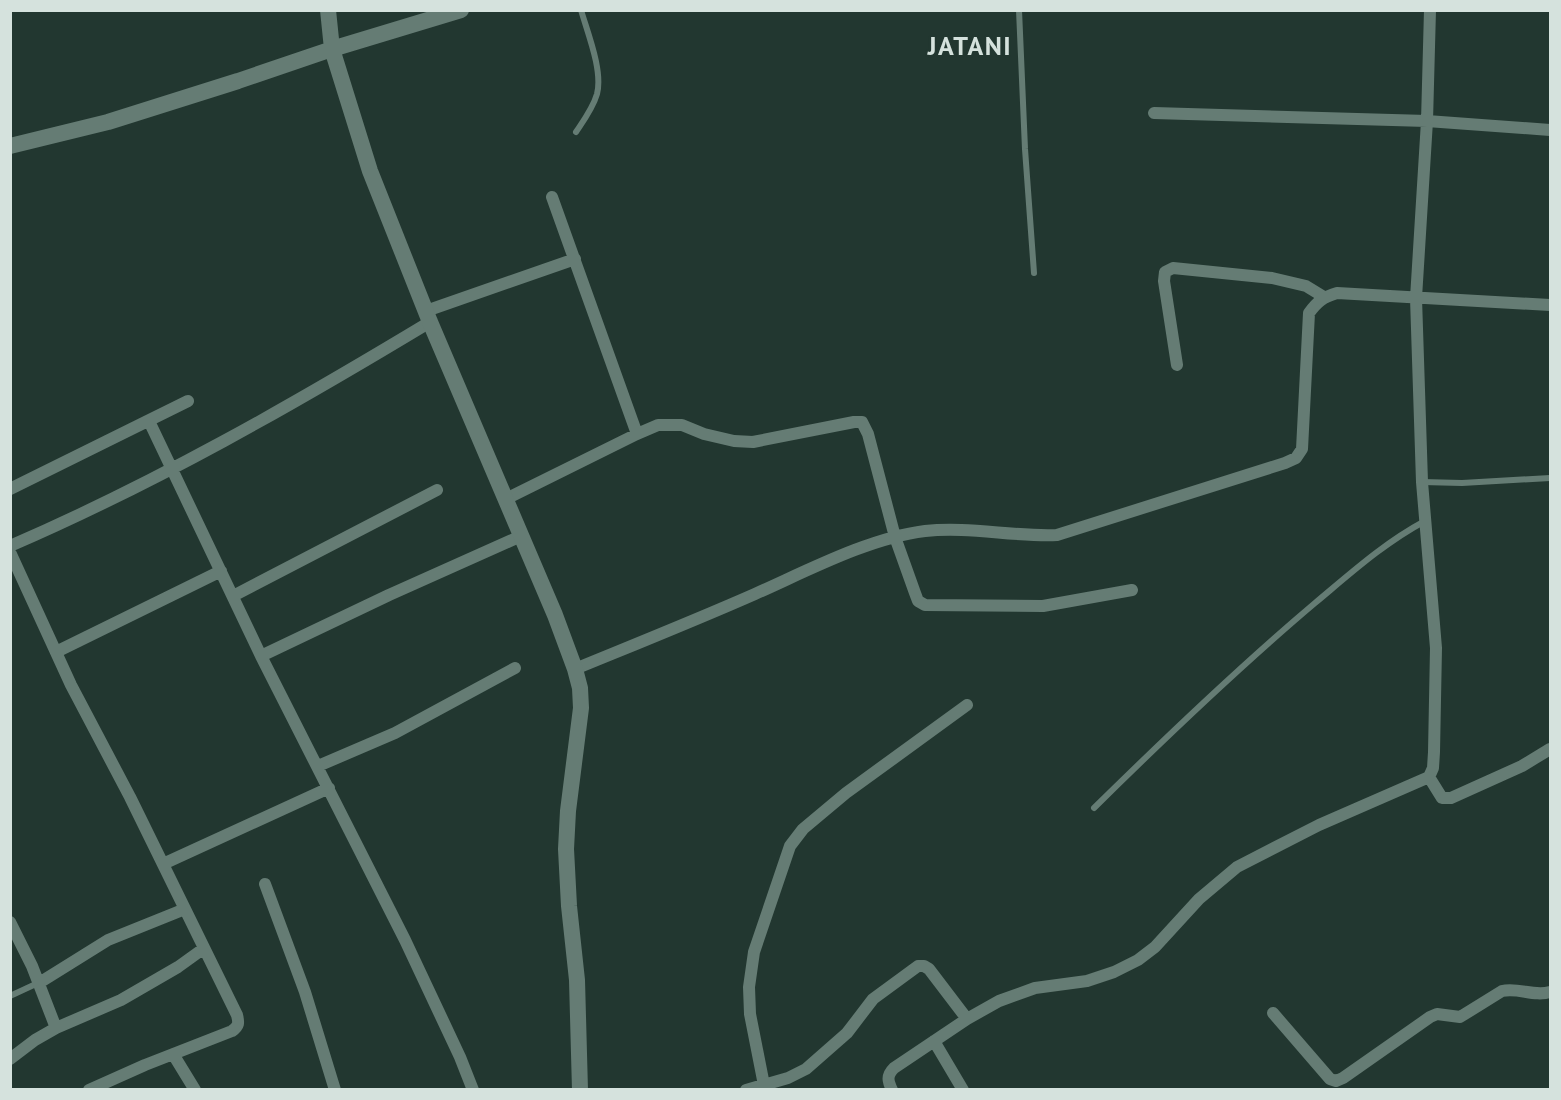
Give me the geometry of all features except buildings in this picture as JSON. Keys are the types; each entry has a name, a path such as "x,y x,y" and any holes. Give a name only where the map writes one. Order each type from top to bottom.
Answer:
{"street":[{"path":"328,10 332,49 370,171 428,317 522,536 575,669 580,688 566,849 577,980 580,1089"},
{"path":"10,146 108,122 332,49 461,10"},
{"path":"892,1089 888,1079 889,1073 968,1019 1017,993 1035,988 1087,981 1122,968 1155,947 1199,899 1238,867 1319,825 1429,777 1433,768 1434,752 1436,648 1422,482 1416,298 1427,120 1430,10"},
{"path":"1154,113 1427,120 1551,130"},
{"path":"552,197 637,434"},
{"path":"10,546 99,507 171,471 332,382 428,317 575,259"},
{"path":"1177,365 1164,281 1165,272 1173,268 1272,278 1306,286 1324,297"},
{"path":"575,669 704,617 830,561 895,537 927,531 1057,535 1296,458 1302,449 1304,437 1309,313 1324,297 1337,293 1551,305"},
{"path":"10,489 188,401"},
{"path":"148,421 261,656 410,951 473,1089"},
{"path":"506,500 658,425 682,425 704,434 734,441 753,442 862,422 868,434 895,537 918,601 925,605 1044,606 1132,590"},
{"path":"233,596 437,490"},
{"path":"261,656 389,594 522,536"},
{"path":"10,552 56,652 163,864 239,1023 232,1031 96,1088"},
{"path":"56,652 221,571"},
{"path":"318,766 395,733 515,668"},
{"path":"764,1085 750,1014 749,987 754,952 790,846 803,829 846,794 967,705"},
{"path":"1429,777 1442,798 1452,798 1522,766 1551,749"},
{"path":"163,864 329,788"},
{"path":"265,884 305,992 335,1089"},
{"path":"39,983 108,940 185,909"},
{"path":"10,922 39,983 56,1028"},
{"path":"10,1059 56,1028 142,989 203,949"},
{"path":"747,1089 788,1078 806,1070 847,1033 863,1009 873,999 918,966 929,969 968,1019"},
{"path":"1273,1013 1330,1078 1336,1081 1437,1014 1460,1017 1502,992 1510,990 1533,994 1551,992"},
{"path":"934,1041 963,1089"},
{"path":"173,1054 195,1089"}],"lane":[{"path":"576,132 592,108 598,92 595,59 581,10"},
{"path":"1018,10 1025,149 1035,273"},
{"path":"1422,482 1462,483 1551,478"},
{"path":"1094,808 1260,649 1383,547 1425,520"},
{"path":"10,996 39,983"}],"district":[{"name":"JATANI","path":"970,45"}]}
